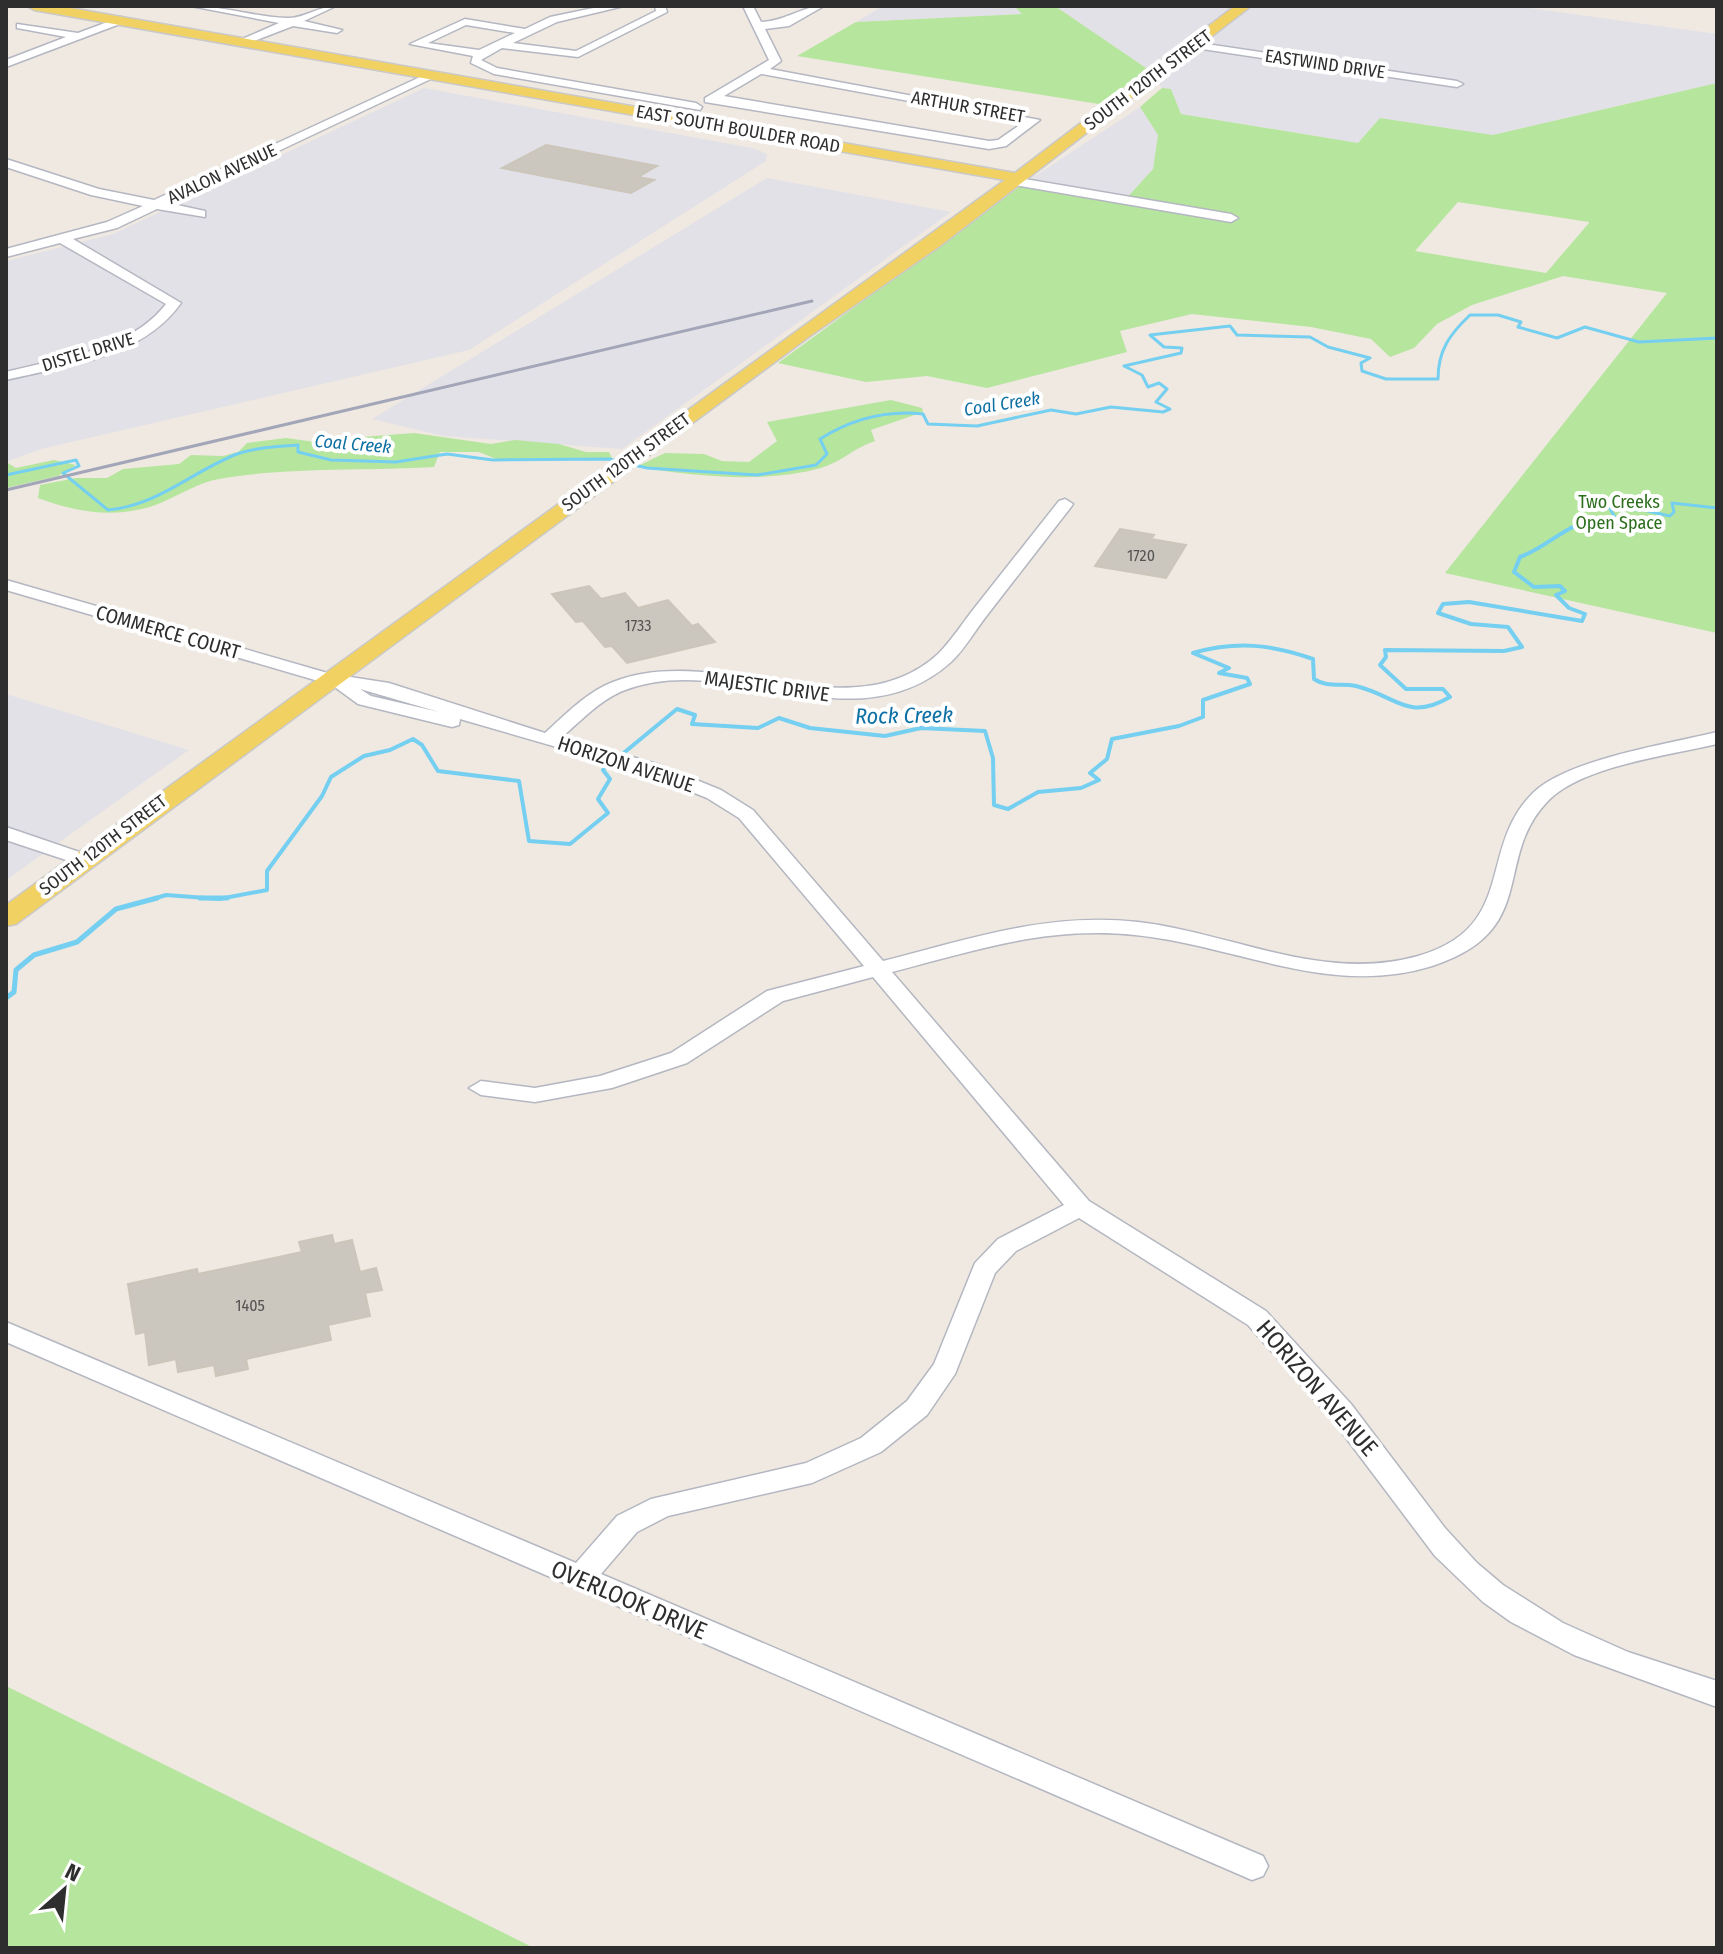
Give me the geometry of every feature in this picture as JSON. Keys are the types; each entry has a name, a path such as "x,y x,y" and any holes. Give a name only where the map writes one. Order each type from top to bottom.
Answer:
{"main road":[{"name":"EAST SOUTH BOULDER ROAD","path":"34,6 1016,179"},
{"name":"EAST SOUTH BOULDER ROAD","path":"58,6 121,20"},
{"name":"SOUTH 120TH STREET","path":"6,918 615,470 934,242 1244,6"},
{"path":"673,118 837,150"},
{"name":"EAST SOUTH BOULDER ROAD","path":"837,150 1016,179"},
{"name":"EAST SOUTH BOULDER ROAD","path":"837,150 989,184 988,192 934,242"}],"street":[{"path":"196,6 337,30"},
{"path":"244,42 331,6"},
{"path":"555,6 574,15"},
{"path":"619,6 574,15 526,32 480,54 475,61 486,69 696,107"},
{"path":"501,44 565,55 578,54 662,12 660,6"},
{"path":"673,118 714,98 775,61 748,6"},
{"path":"758,26 785,24 819,6"},
{"path":"8,62 121,20"},
{"path":"480,54 416,44 460,23 526,32"},
{"path":"21,26 78,36"},
{"name":"EASTWIND DRIVE","path":"1193,45 1457,84"},
{"name":"ARTHUR STREET","path":"714,98 989,145 1002,143 1034,120 762,71"},
{"name":"AVALON AVENUE","path":"6,253 103,228 431,75"},
{"path":"6,163 65,183 200,214"},
{"name":"EAST SOUTH BOULDER ROAD","path":"1016,179 1231,218"},
{"name":"DISTEL DRIVE","path":"6,376 142,335 165,318 174,303 65,240"},
{"name":"MAJESTIC DRIVE","path":"549,739 611,689 651,678 715,677 830,696 878,691 918,678 944,658 1065,504"},
{"name":"COMMERCE COURT","path":"6,585 329,679"},
{"name":"HORIZON AVENUE","path":"329,679 365,700 410,713 490,723 650,768 714,794 746,814 1080,1207 1257,1318 1340,1408 1466,1571 1507,1603 1574,1640 1644,1670 1717,1694"},
{"path":"481,1088 535,1095 604,1083 679,1058 775,996 1041,928 1086,926 1163,932 1322,970 1368,972 1429,960 1467,941 1494,916 1520,828 1542,795 1580,774 1717,738"},
{"path":"6,833 84,860"},
{"path":"580,1579 627,1524 661,1507 812,1472 871,1445 917,1408 946,1367 984,1269 1007,1245 1080,1207"},
{"name":"OVERLOOK DRIVE","path":"6,1331 1252,1866"}],"shaded area":[{"path":"883,6 1014,6 1024,14 856,22"},
{"path":"1055,6 1515,6 1717,34 1717,83 1493,135 1380,118 1358,143 1181,114 1171,89 1162,88 1149,70"},
{"path":"424,88 752,148 767,154 766,161 469,350 41,449 6,462 6,261 113,234"},
{"path":"1140,107 1158,135 1153,169 1124,201 1023,184"},
{"path":"767,178 951,212 622,449 443,436 372,419"},
{"path":"6,694 189,750 6,880"}],"green space":[{"path":"1014,6 1055,6 1149,70 1099,104 797,56 856,22 1022,14"},
{"name":"Two Creeks Open Space","path":"1717,83 1717,633 1445,573 1667,293 1563,276 1472,305 1437,324 1414,348 1390,357 1371,339 1311,327 1192,314 1120,331 1127,352 987,388 927,376 866,382 778,363 1023,184 1124,201 1153,169 1158,135 1140,107 1162,88 1171,89 1181,114 1358,143 1380,118 1493,135","holes":["1458,202 1589,222 1546,273 1415,251"]},
{"path":"891,400 922,408 923,412 871,430 875,441 821,468 752,477 636,467 665,453 704,454 722,461 749,462 777,441 767,422"},
{"path":"414,433 491,444 515,440 559,444 586,452 609,452 612,458 496,459 479,452 440,452 434,467 298,471 219,479 147,508 116,513 84,511 38,498 40,485 76,478 107,478 123,469 179,464 191,455 223,456 238,452 247,443 286,438 315,442 336,453 356,449 362,437"},
{"path":"54,460 76,465 58,476 6,488 6,462 16,468"},
{"path":"6,1686 534,1948 6,1948"}],"building":[{"path":"546,145 657,166 638,177 654,180 631,193 502,168"},
{"path":"1120,529 1154,535 1151,539 1186,545 1166,578 1095,566"},
{"path":"589,586 601,599 625,593 638,608 668,600 692,626 698,624 715,642 627,663 612,646 605,647 583,621 576,622 552,594"},
{"path":"332,1235 334,1244 352,1240 360,1272 376,1268 382,1290 365,1293 370,1316 328,1325 331,1340 246,1359 248,1369 216,1376 214,1365 178,1372 176,1359 149,1365 145,1332 136,1334 128,1284 197,1269 198,1274 302,1252 299,1242"}],"waterway":[{"name":"Coal Creek","path":"6,475 76,460 79,466 63,473 108,510 143,502 237,454 298,445 298,452 331,460 396,462 447,454 493,460 609,459 647,468 757,475 816,465 827,454 820,439 844,426 882,415 923,414 928,424 977,426 1051,410 1076,414 1111,407 1163,412 1170,409 1156,402 1167,389 1159,383 1148,387 1142,375 1124,366 1181,353 1182,348 1164,347 1150,335 1230,326 1237,335 1310,337 1328,347 1370,358 1361,363 1362,371 1386,379 1438,379 1446,343 1470,315 1498,315 1521,322 1518,327 1557,338 1585,327 1639,342 1717,338"},
{"name":"Rock Creek","path":"1615,529 1619,524 1610,509 1643,510 1670,516 1674,512 1672,503 1717,508"},
{"name":"Rock Creek","path":"1569,529 1574,526 1593,528"},
{"name":"Rock Creek","path":"224,898 267,890 267,871 322,796 331,777 364,756 390,750 413,739 422,745 438,771 519,781 529,841 570,844 608,813 598,799 610,779 603,770 677,709 695,715 692,724 758,728 779,718 810,728 885,736 921,728 985,731 993,758 994,805 1008,809 1038,792 1081,788 1099,780 1090,773 1107,759 1112,739 1179,726 1203,717 1203,700 1250,684 1247,678 1219,673 1229,668 1193,653 1209,649 1253,646 1283,650 1313,659 1314,679 1319,682 1356,686 1412,707 1435,704 1450,697 1443,689 1406,689 1380,665 1386,657 1385,650 1504,651 1522,647 1508,627 1471,624 1438,613 1443,604 1469,602 1582,621 1585,614 1569,608 1556,595 1565,591 1560,586 1534,587 1514,572 1520,557 1573,527"},
{"name":"Rock Creek","path":"1582,527 1593,528"},
{"name":"Rock Creek","path":"1593,528 1615,529"},
{"name":"Rock Creek","path":"1593,528 1602,529"},
{"name":"Rock Creek","path":"153,899 166,895 206,898"},
{"name":"Rock Creek","path":"153,899 157,898"},
{"name":"Rock Creek","path":"200,898 206,898"},
{"name":"Rock Creek","path":"206,898 224,898"},
{"name":"Rock Creek","path":"206,898 224,898"},
{"name":"Rock Creek","path":"6,998 14,992 16,970 34,955 77,942 116,909 153,899"}],"railway":[{"path":"6,490 812,301"}]}
